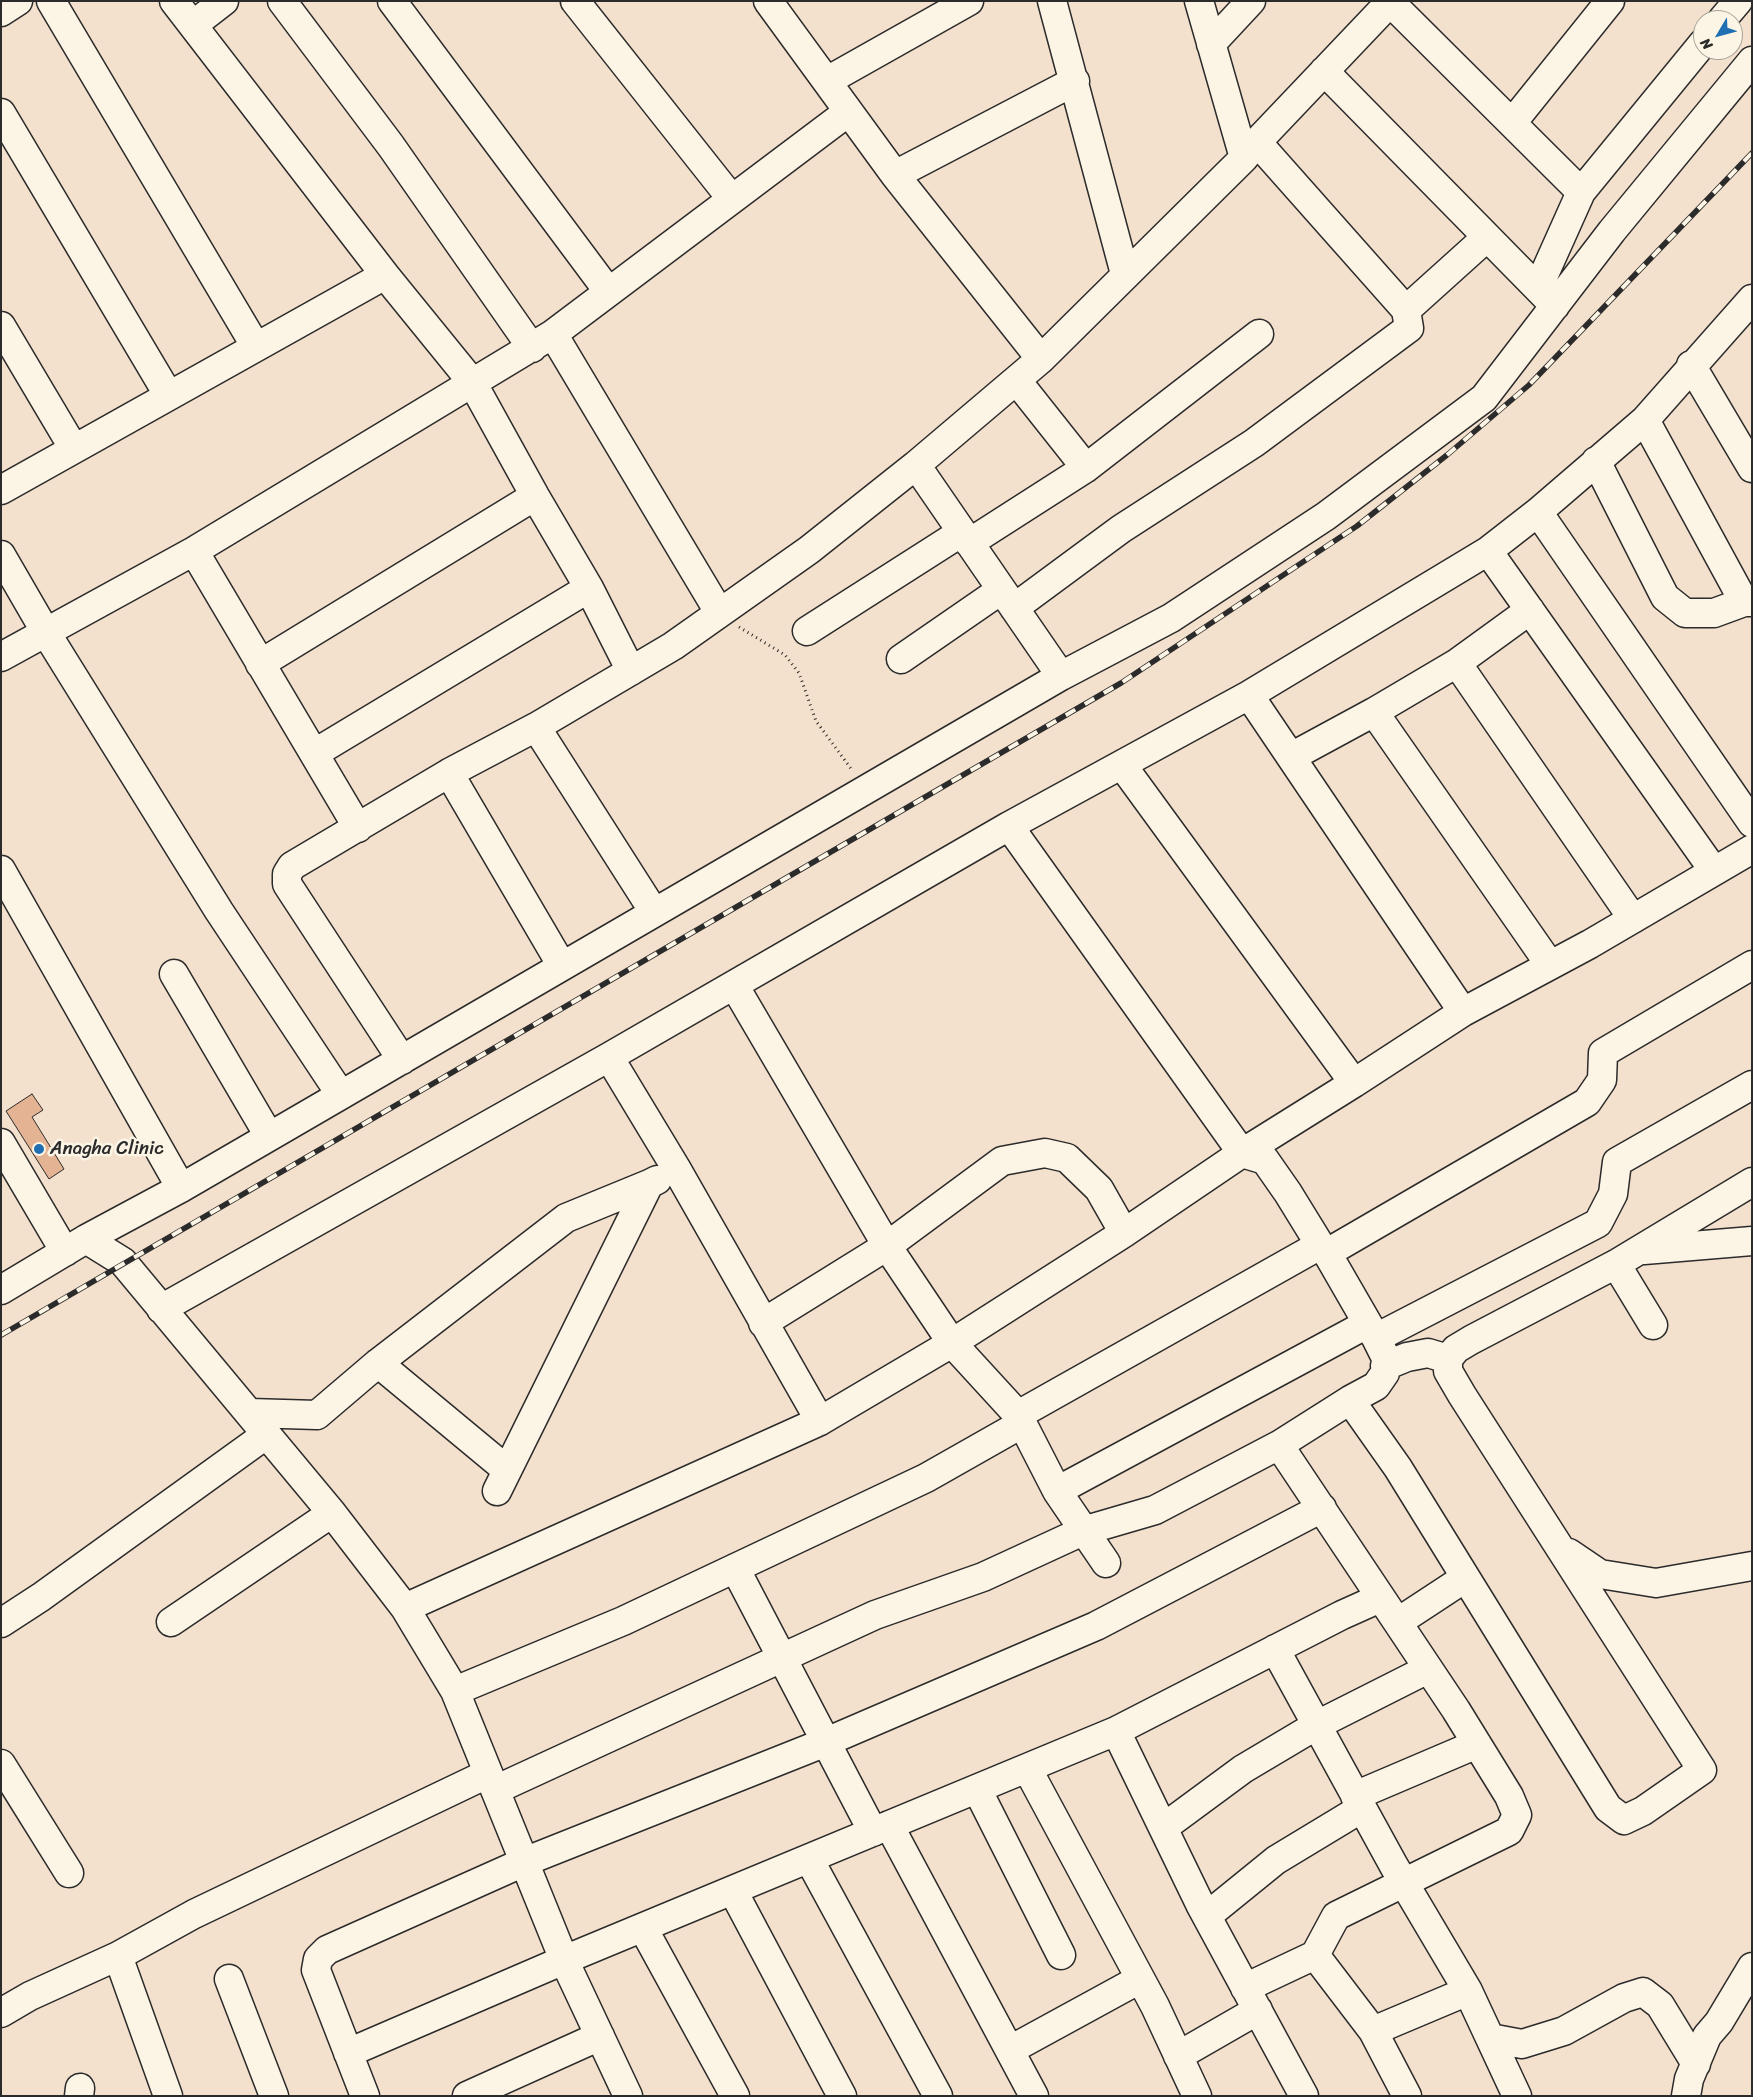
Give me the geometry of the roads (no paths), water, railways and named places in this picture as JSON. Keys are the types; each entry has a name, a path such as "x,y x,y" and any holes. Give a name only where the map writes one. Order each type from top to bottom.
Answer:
{"street":[{"path":"1,12 18,1"},
{"path":"51,1 256,347"},
{"path":"174,1 385,275 472,382 535,496 589,588 631,671"},
{"path":"193,25 224,1"},
{"path":"282,1 542,341 719,612"},
{"path":"392,1 608,291"},
{"path":"575,1 731,198"},
{"path":"827,81 969,1"},
{"path":"1052,1 1075,81 1124,274"},
{"path":"902,659 1008,599 1254,443 1409,328 1406,310 1251,150 1211,44 1199,1"},
{"path":"1211,44 1251,1"},
{"path":"771,2 895,175 1041,359"},
{"path":"402,1060 287,884 287,874 292,866 449,773 536,727 673,646 809,550 916,465 1041,359 1124,274 1251,150 1390,2 1581,192"},
{"path":"1512,123 1601,5"},
{"path":"1,1290 75,1246 181,1188 654,912 862,794 1061,676 1171,618 1326,516 1484,398 1546,297 1581,192 1693,55"},
{"path":"1546,297 1612,231 1752,61"},
{"path":"1324,71 1546,297"},
{"path":"895,175 1075,81"},
{"path":"1,657 45,631 194,551 542,341 848,112"},
{"path":"1,113 169,396"},
{"path":"1406,310 1487,237"},
{"path":"1,490 385,275"},
{"path":"160,1308 609,1057 1009,826 1249,695 1488,551 1538,512 1645,420 1752,299"},
{"path":"1,326 74,449"},
{"path":"807,631 1086,468 1259,334"},
{"path":"1692,365 1752,468"},
{"path":"1017,381 1086,468"},
{"path":"1596,461 1665,596 1685,613 1714,612 1748,602 1645,420"},
{"path":"916,465 1061,676"},
{"path":"260,664 535,496"},
{"path":"1538,512 1752,823"},
{"path":"194,551 358,828"},
{"path":"1488,551 1714,871"},
{"path":"1,555 45,631 219,910 340,1095"},
{"path":"315,753 589,588"},
{"path":"1291,757 1374,712 1457,663 1530,610"},
{"path":"1457,663 1633,919"},
{"path":"1249,695 1463,1012"},
{"path":"1374,712 1550,965"},
{"path":"536,727 654,912"},
{"path":"1122,765 1354,1083"},
{"path":"449,773 562,966"},
{"path":"1,2013 30,1996 118,1956 194,1914 491,1782 875,1615 983,1577 1083,1531 1155,1510 1279,1445 1350,1400 1376,1386 1385,1373 1386,1358 1324,1249 1265,1160 1242,1153 1009,826"},
{"path":"405,1608 820,1421 952,1343 1124,1233 1242,1153 1463,1012 1633,919 1752,849"},
{"path":"1,870 181,1188"},
{"path":"455,1691 623,1621 926,1478 1021,1419 1587,1102 1602,1080 1603,1053 1752,965"},
{"path":"174,974 269,1136"},
{"path":"734,985 887,1246 952,1343 1021,1419 1056,1491 1106,1563"},
{"path":"609,1057 676,1168 820,1421"},
{"path":"1056,1491 1371,1331 1598,1223 1613,1194 1617,1162 1752,1085"},
{"path":"1,1143 75,1246 123,1262 332,1513 405,1608 455,1691 564,1960 628,2096"},
{"path":"763,1323 887,1246 1002,1161 1045,1153 1068,1158 1099,1189 1124,1233"},
{"path":"250,1413 317,1415 378,1363 566,1218 650,1184 676,1168"},
{"path":"1350,1400 1398,1468 1608,1808 1624,1820 1643,1811 1702,1770 1462,1395 1448,1371 1448,1359 1456,1349 1471,1340 1627,1257 1752,1182"},
{"path":"378,1363 502,1480 650,1184"},
{"path":"1627,1257 1752,1241"},
{"path":"1627,1257 1653,1325"},
{"path":"1385,1366 1407,1357 1428,1353 1448,1359"},
{"path":"1,1623 49,1592 267,1434"},
{"path":"1178,2056 1252,1999 1315,1955 1336,1916 1509,1831 1517,1815 1509,1796 1477,1744 1279,1445"},
{"path":"365,2096 316,1970 318,1959 327,1950 524,1862 826,1742 1096,1626 1322,1508"},
{"path":"172,1622 332,1513"},
{"path":"1560,1547 1600,1574 1656,1583 1752,1566"},
{"path":"735,1568 826,1742 881,1829 1010,2050 1034,2096"},
{"path":"1398,1622 1465,1578"},
{"path":"348,2053 564,1960 1116,1731 1342,1615 1380,1598"},
{"path":"1275,1649 1404,1884 1468,1991 1517,2096"},
{"path":"1163,1828 1243,1769 1317,1725 1428,1668"},
{"path":"1116,1731 1207,1916 1304,2096"},
{"path":"1207,1916 1276,1860 1359,1802 1477,1744"},
{"path":"1,1764 69,1872"},
{"path":"1027,1768 1140,1979 1197,2096"},
{"path":"977,1789 1061,1955"},
{"path":"809,1859 938,2096"},
{"path":"734,1891 842,2096"},
{"path":"643,1928 735,2096"},
{"path":"1315,1955 1372,2031 1407,2096"},
{"path":"118,1956 168,2096"},
{"path":"1686,2096 1707,2036 1718,2022 1752,1967"},
{"path":"229,1979 274,2096"},
{"path":"1010,2050 1140,1979"},
{"path":"1372,2031 1468,1991"},
{"path":"1490,2038 1522,2044 1564,2031 1624,1998 1643,1992 1660,2005 1696,2064"},
{"path":"467,2096 600,2036"}],"railway":[{"path":"1,1335 1121,683 1357,526 1447,455 1529,385 1752,153"}],"place":[{"name":"Anagha Clinic","path":"39,1149"}]}
